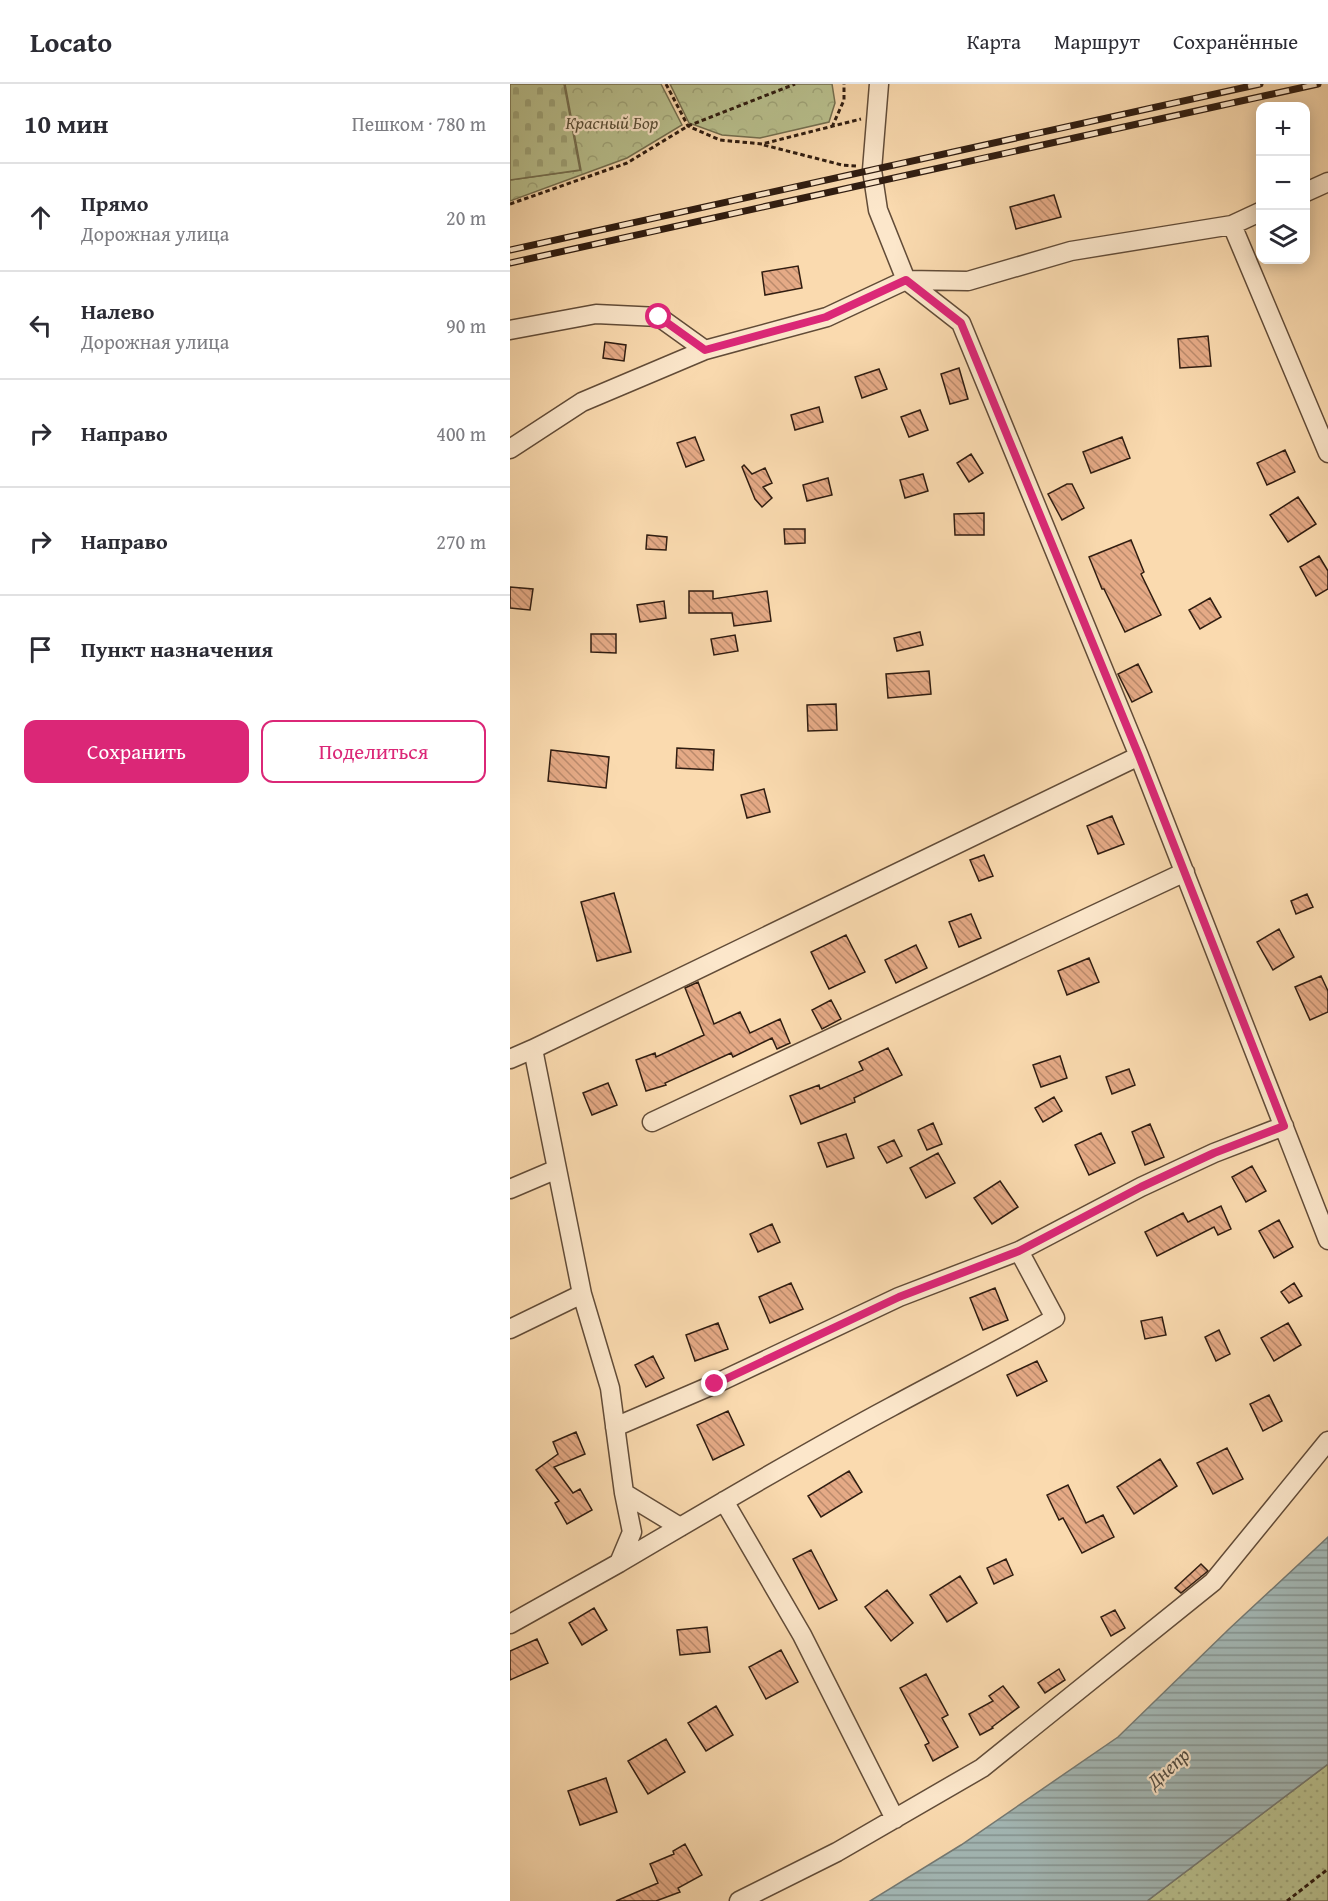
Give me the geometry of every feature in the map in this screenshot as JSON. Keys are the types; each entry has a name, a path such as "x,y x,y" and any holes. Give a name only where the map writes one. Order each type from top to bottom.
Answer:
{"street":[{"path":"879,84 872,167 878,210 906,280 961,323 1139,756 1328,1240"},
{"path":"1310,190 1328,182"},
{"path":"510,449 582,402 705,350 826,317 906,280 968,281 1071,251 1232,225 1256,214"},
{"path":"1232,225 1328,453"},
{"path":"510,330 596,314 659,317 705,350"},
{"path":"510,1059 1139,756"},
{"path":"652,1122 1185,872"},
{"path":"533,1049 582,1294 610,1388 624,1492 632,1532 619,1563"},
{"path":"615,1427 715,1384 899,1297 1019,1251 1151,1182 1214,1153 1284,1126"},
{"path":"510,1189 557,1170"},
{"path":"510,1624 890,1407 1008,1346 1055,1318 1019,1251"},
{"path":"510,1329 582,1294"},
{"path":"739,1901 837,1852 982,1768 1213,1582 1328,1441"},
{"path":"624,1492 680,1527"},
{"path":"724,1501 802,1635 895,1819"}],"path":[{"path":"666,84 688,126 720,140 762,144 842,165 872,167"},
{"path":"510,204 627,163 688,126 795,84"},
{"path":"832,128 844,100 844,84"},
{"path":"762,144 877,115"},
{"path":"1287,1901 1328,1869"}],"green space":[{"path":"510,84 564,84 580,170 510,180"},
{"name":"Красный Бор","path":"565,84 661,84 682,125 627,158 510,201 510,180 581,170"},
{"path":"670,84 832,84 835,103 829,122 760,138 722,135 689,123"},
{"path":"1328,1764 1328,1901 1147,1901"}],"water":[{"name":"Днепр","path":"1328,1537 1328,1764 1147,1901 870,1901 961,1845 1118,1737"}],"building":[{"path":"1054,195 1061,217 1016,229 1010,207"},
{"path":"798,266 802,288 765,295 762,272"},
{"path":"1208,336 1211,366 1180,368 1178,339"},
{"path":"605,342 626,345 624,361 603,358"},
{"path":"959,368 968,399 950,404 941,374"},
{"path":"879,369 887,389 862,398 855,377"},
{"path":"819,407 823,422 795,430 791,415"},
{"path":"920,410 928,430 909,437 901,417"},
{"path":"695,437 704,460 686,467 677,443"},
{"path":"1122,437 1130,458 1091,473 1083,452"},
{"path":"1285,450 1295,472 1267,485 1257,463"},
{"path":"971,454 983,473 969,482 957,463"},
{"path":"744,465 752,474 765,468 772,483 763,487 772,498 762,507 755,499 742,467"},
{"path":"923,474 928,491 905,498 900,480"},
{"path":"828,478 832,495 807,501 803,485"},
{"path":"1067,484 1072,484 1084,508 1062,520 1048,494"},
{"path":"1298,497 1316,524 1288,542 1270,515"},
{"path":"984,513 984,535 955,535 954,514"},
{"path":"784,529 805,529 805,543 785,544"},
{"path":"647,535 667,537 666,550 646,549"},
{"path":"1131,540 1144,572 1141,574 1161,615 1125,632 1102,589 1089,557"},
{"path":"1319,556 1328,571 1328,589 1316,596 1300,567"},
{"path":"510,587 533,589 530,610 510,608"},
{"path":"689,591 713,591 713,599 767,591 771,621 734,626 732,613 689,613"},
{"path":"1210,598 1221,617 1200,629 1189,610"},
{"path":"664,601 666,618 640,622 637,605"},
{"path":"920,632 923,645 897,651 894,638"},
{"path":"591,634 616,634 616,653 591,652"},
{"path":"735,635 738,651 714,655 711,639"},
{"path":"1138,664 1152,692 1132,702 1118,674"},
{"path":"929,671 931,694 888,698 886,674"},
{"path":"836,704 837,730 808,731 807,705"},
{"path":"677,748 714,750 713,770 676,768"},
{"path":"551,750 609,757 606,788 548,781"},
{"path":"764,789 770,812 747,818 741,795"},
{"path":"1112,816 1124,844 1098,854 1087,826"},
{"path":"984,855 993,876 979,881 970,860"},
{"path":"614,893 631,952 597,961 581,902"},
{"path":"1307,894 1313,907 1296,914 1291,901"},
{"path":"971,914 981,938 959,947 949,922"},
{"path":"1279,929 1294,957 1273,970 1257,942"},
{"path":"846,935 865,972 829,989 811,952"},
{"path":"916,945 927,968 896,983 885,960"},
{"path":"1089,958 1099,982 1067,995 1058,971"},
{"path":"1321,976 1328,991 1328,1012 1310,1020 1295,987"},
{"path":"698,982 714,1024 740,1012 750,1033 780,1019 790,1043 777,1049 772,1038 733,1057 731,1053 665,1083 666,1085 646,1091 636,1060 655,1053 656,1057 704,1035 685,988"},
{"path":"831,1000 841,1019 822,1029 812,1010"},
{"path":"888,1048 902,1075 854,1098 855,1102 801,1124 790,1096 819,1085 820,1089 863,1070 859,1062"},
{"path":"1060,1056 1067,1078 1041,1087 1033,1065"},
{"path":"1129,1069 1135,1085 1112,1094 1106,1077"},
{"path":"608,1083 617,1105 592,1115 583,1093"},
{"path":"1054,1097 1062,1111 1043,1122 1035,1108"},
{"path":"933,1123 942,1144 927,1150 918,1130"},
{"path":"1150,1124 1164,1157 1145,1165 1132,1132"},
{"path":"1101,1133 1115,1163 1089,1175 1075,1145"},
{"path":"846,1134 854,1158 827,1167 818,1143"},
{"path":"894,1140 902,1156 887,1163 878,1147"},
{"path":"938,1153 955,1183 926,1198 910,1168"},
{"path":"1252,1166 1266,1191 1246,1202 1232,1177"},
{"path":"1000,1181 1018,1207 992,1224 974,1198"},
{"path":"1221,1206 1231,1229 1218,1235 1214,1227 1157,1256 1145,1232 1183,1213 1188,1222"},
{"path":"1279,1220 1293,1247 1274,1258 1259,1231"},
{"path":"772,1224 780,1242 758,1252 750,1234"},
{"path":"791,1283 803,1309 770,1323 759,1297"},
{"path":"1294,1283 1302,1296 1289,1303 1281,1292"},
{"path":"995,1288 1008,1320 983,1330 970,1298"},
{"path":"1162,1317 1166,1335 1145,1339 1141,1321"},
{"path":"718,1323 728,1349 695,1361 686,1335"},
{"path":"1288,1323 1301,1345 1274,1361 1261,1338"},
{"path":"1219,1330 1230,1354 1216,1361 1205,1337"},
{"path":"653,1356 664,1378 646,1387 635,1365"},
{"path":"1037,1361 1047,1381 1017,1396 1007,1375"},
{"path":"1269,1395 1282,1421 1263,1431 1250,1404"},
{"path":"728,1411 744,1445 713,1460 697,1425"},
{"path":"576,1432 585,1454 554,1467 573,1493 580,1489 592,1510 567,1524 555,1503 559,1501 536,1470 558,1454 553,1442"},
{"path":"1227,1448 1243,1479 1213,1494 1197,1463"},
{"path":"1160,1459 1177,1486 1134,1514 1117,1487"},
{"path":"849,1471 862,1492 821,1517 808,1496"},
{"path":"1068,1485 1086,1523 1103,1515 1114,1537 1082,1553 1063,1518 1059,1520 1047,1495"},
{"path":"811,1550 837,1600 819,1609 793,1559"},
{"path":"1006,1559 1013,1575 994,1584 987,1568"},
{"path":"1201,1564 1208,1571 1181,1593 1175,1588"},
{"path":"960,1576 977,1603 947,1622 930,1595"},
{"path":"887,1590 913,1623 891,1641 865,1607"},
{"path":"594,1608 607,1630 582,1645 569,1623"},
{"path":"1115,1610 1125,1628 1111,1636 1101,1617"},
{"path":"707,1627 710,1652 680,1655 677,1630"},
{"path":"537,1639 548,1663 510,1680 510,1651"},
{"path":"781,1650 798,1682 766,1699 749,1667"},
{"path":"1059,1669 1065,1680 1045,1693 1038,1683"},
{"path":"926,1674 948,1715 942,1718 958,1747 933,1761 925,1745 929,1743 900,1688"},
{"path":"1003,1686 1019,1707 993,1728 980,1735 969,1714 993,1701 989,1696"},
{"path":"716,1706 733,1735 706,1751 688,1723"},
{"path":"666,1739 685,1772 648,1794 628,1761"},
{"path":"606,1778 617,1812 580,1825 568,1791"},
{"path":"685,1844 702,1875 678,1888 680,1892 656,1901 616,1901 658,1883 650,1864 674,1854 673,1851"}],"railway":[{"path":"510,250 1260,84"},
{"path":"510,263 1318,84"}],"route":[{"path":"659,317 705,350 826,317 906,280 961,323 1139,756 1284,1126 1214,1153 1141,1187 1019,1251 899,1297 715,1384"}]}
